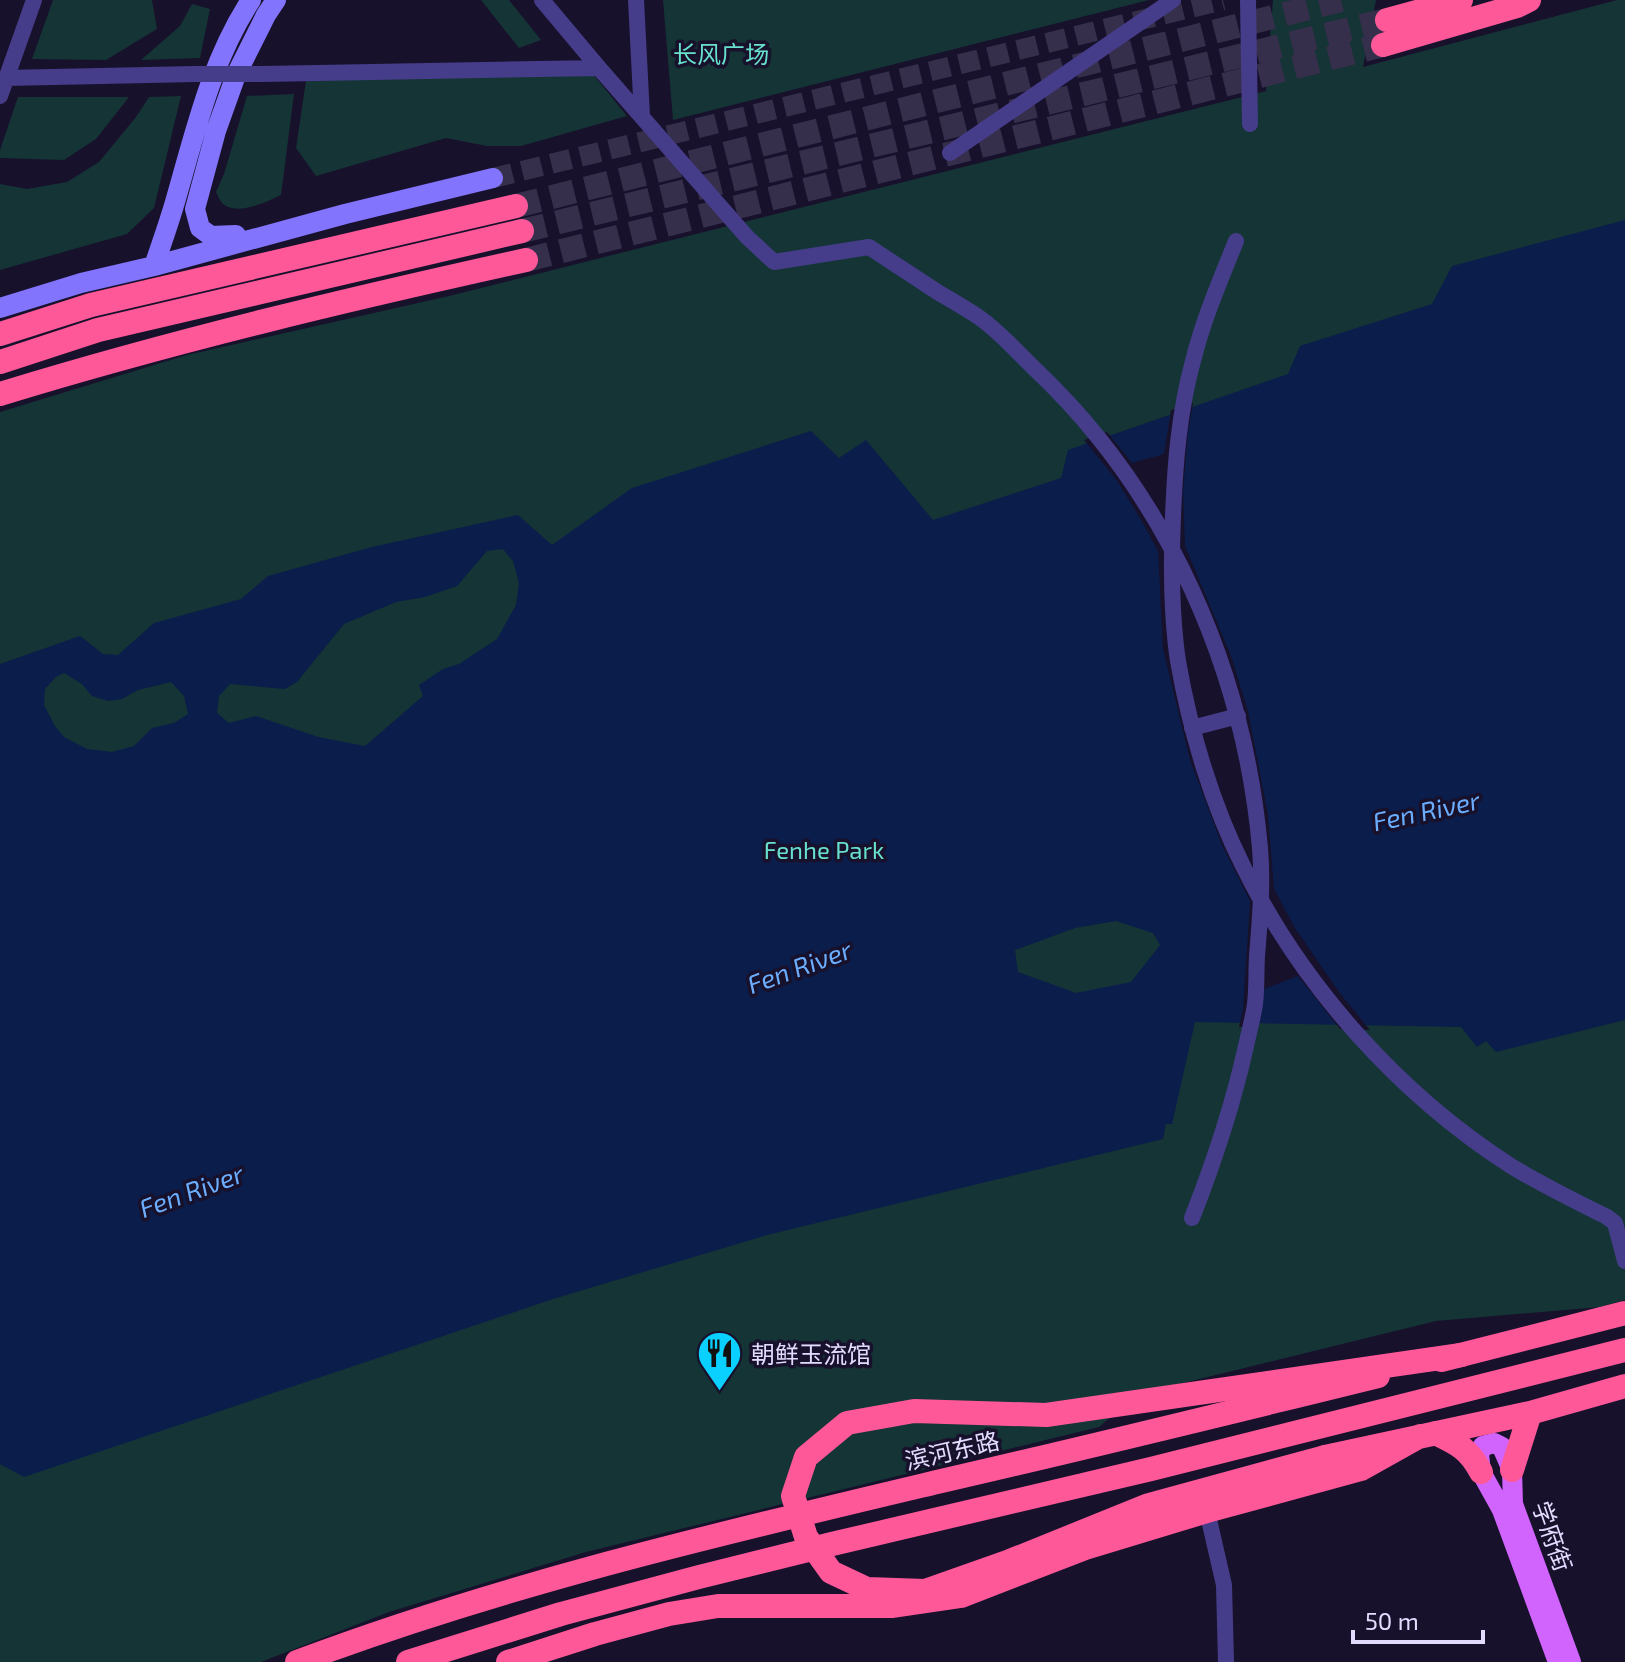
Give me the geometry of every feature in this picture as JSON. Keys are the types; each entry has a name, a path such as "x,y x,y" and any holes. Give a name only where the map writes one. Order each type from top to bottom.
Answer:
{"highway":[{"path":"1387,20 1461,0"},
{"path":"1383,45 1542,0"},
{"path":"0,334 91,305 516,206"},
{"path":"0,362 98,330 522,231"},
{"path":"0,394 293,314 526,260"},
{"name":"滨河东路","path":"297,1662 523,1588 690,1543 1625,1313"},
{"path":"408,1662 579,1609 832,1544 1151,1469 1625,1350"},
{"path":"1461,1355 1046,1415 914,1411 847,1423 806,1457 793,1496 806,1537 831,1572 867,1589 925,1591 1010,1561 1149,1505 1325,1457 1530,1413 1625,1386"},
{"path":"1512,1470 1530,1413"},
{"path":"508,1662 669,1614 718,1606 893,1606 961,1596 1085,1548 1361,1469 1428,1435 1459,1444 1473,1456 1481,1472"},
{"path":"492,1662 579,1609"}],"main road":[{"path":"1512,1470 1502,1447 1494,1443 1483,1446 1479,1454 1481,1472 1502,1510 1558,1662"},
{"name":"学府街","path":"1512,1470 1513,1504 1571,1662"}],"street":[{"path":"0,96 34,0"},
{"path":"154,266 175,204 196,125 217,67 251,0"},
{"path":"276,0 236,75 216,131 195,209 200,228 211,236 280,232"},
{"path":"542,0 747,237 774,262 869,247 982,319 1056,389 1116,459 1193,590 1238,716 1256,815 1261,914 1255,1005 1231,1106 1192,1218"},
{"path":"636,0 642,116"},
{"path":"950,153 1173,0"},
{"path":"1248,0 1250,124"},
{"path":"5,78 599,68"},
{"path":"0,308 81,283 493,178"},
{"path":"1236,241 1214,293 1195,352 1178,435 1172,558 1178,660 1192,728 1211,786 1243,866 1274,922 1331,1003 1388,1066 1445,1117 1512,1166 1615,1223 1625,1261"},
{"path":"1192,728 1238,716"},
{"path":"1207,1511 1224,1585 1226,1662"}],"green space":[{"path":"53,0 152,0 157,29 106,60 32,59"},
{"path":"481,0 509,0 541,40 519,48"},
{"name":"长风广场","path":"663,0 1149,0 673,120"},
{"name":"Fenhe Park","path":"1273,0 1376,0 1363,67 1625,0 1625,1300 1600,1307 1436,1321 1138,1394 1099,1427 586,1552 389,1612 261,1662 0,1662 0,412 187,355 449,296 1266,91"},
{"path":"192,4 210,9 200,58 141,60 180,26"},
{"path":"482,73 593,74 627,116 521,146 487,146 446,138 316,176 296,148 306,81"},
{"path":"294,94 281,195 244,208 236,209 223,204 216,192 247,96"},
{"path":"181,96 154,208 127,234 0,270 0,184 27,189 67,182 99,162 149,97"},
{"path":"18,97 129,97 96,139 64,160 0,158"}],"water":[{"name":"Fen River","path":"1625,220 1625,1020 1496,1052 1486,1041 1477,1047 1461,1027 1195,1022 1172,1124 1166,1124 1163,1139 767,1235 553,1299 24,1477 0,1464 0,664 80,636 103,654 118,655 154,623 241,599 268,576 372,547 518,515 552,545 632,488 811,431 839,458 866,440 933,520 1061,478 1068,450 1288,374 1300,346 1432,304 1452,266","holes":["503,549 513,561 519,583 516,605 497,639 419,685 423,696 365,746 318,737 256,716 229,723 217,713 219,696 230,684 285,689 297,682 344,624 396,602 425,597 457,586 487,551","64,673 82,684 92,696 108,701 171,682 184,696 188,714 174,723 152,728 134,746 112,752 87,749 64,737 44,705 45,689","1116,921 1153,933 1160,945 1131,982 1076,993 1018,972 1015,950 1075,928"]}],"pier":[{"path":"1193,403 1183,491 1185,546 1231,656 1248,711 1268,815 1274,889 1295,928 1339,992 1370,1030 1340,1029 1298,976 1264,989 1258,1027 1239,1027 1243,1009 1250,901 1222,845 1190,760 1163,649 1158,551 1116,479 1084,440 1107,432 1132,463 1164,454 1171,410"}],"tunnel":[{"path":"493,178 1223,0"},
{"path":"516,206 1341,0"},
{"path":"522,231 1387,20"},
{"path":"526,260 1383,45"}],"place":[{"name":"朝鲜玉流馆","path":"720,1392"}]}
